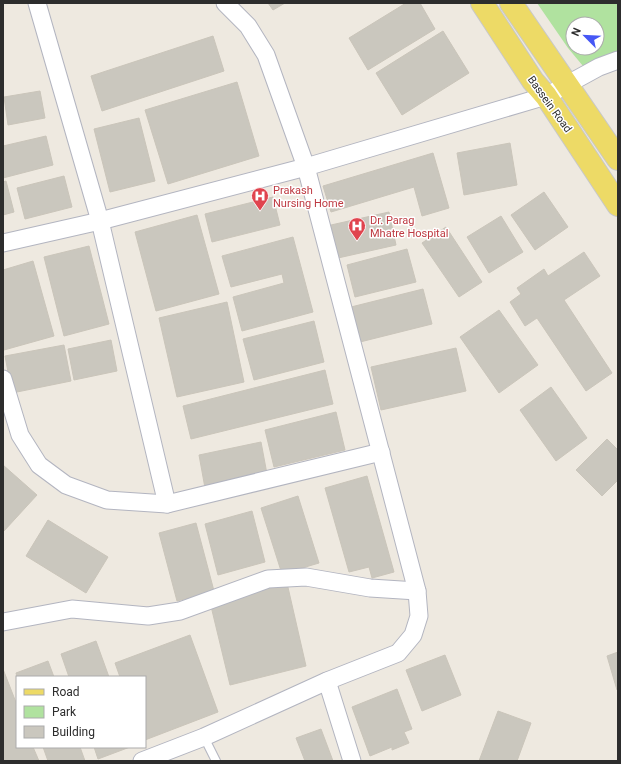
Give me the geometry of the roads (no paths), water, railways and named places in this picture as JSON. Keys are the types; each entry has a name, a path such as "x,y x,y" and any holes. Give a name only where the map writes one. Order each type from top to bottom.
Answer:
{"main road":[{"name":"Bassein Road","path":"482,3 533,81 546,96 618,205"},
{"path":"512,3 618,159"}],"street":[{"path":"38,3 100,221 167,504"},
{"path":"142,761 204,736 327,681 398,653 413,635 419,616 418,591 306,167 266,55 248,26 225,3"},
{"path":"3,243 100,221 306,167 546,96 566,84 618,60"},
{"path":"3,379 20,435 39,465 66,485 107,500 167,504 381,452"},
{"path":"3,622 72,609 148,616 180,611 268,579 306,577 370,588 418,591"},
{"path":"327,681 352,761"}],"lane":[{"path":"204,736 216,761"}],"place":[{"name":"Prakash Nursing Home","path":"260,211"},
{"name":"Dr. Parag Mhatre Hospital","path":"357,241"}]}
